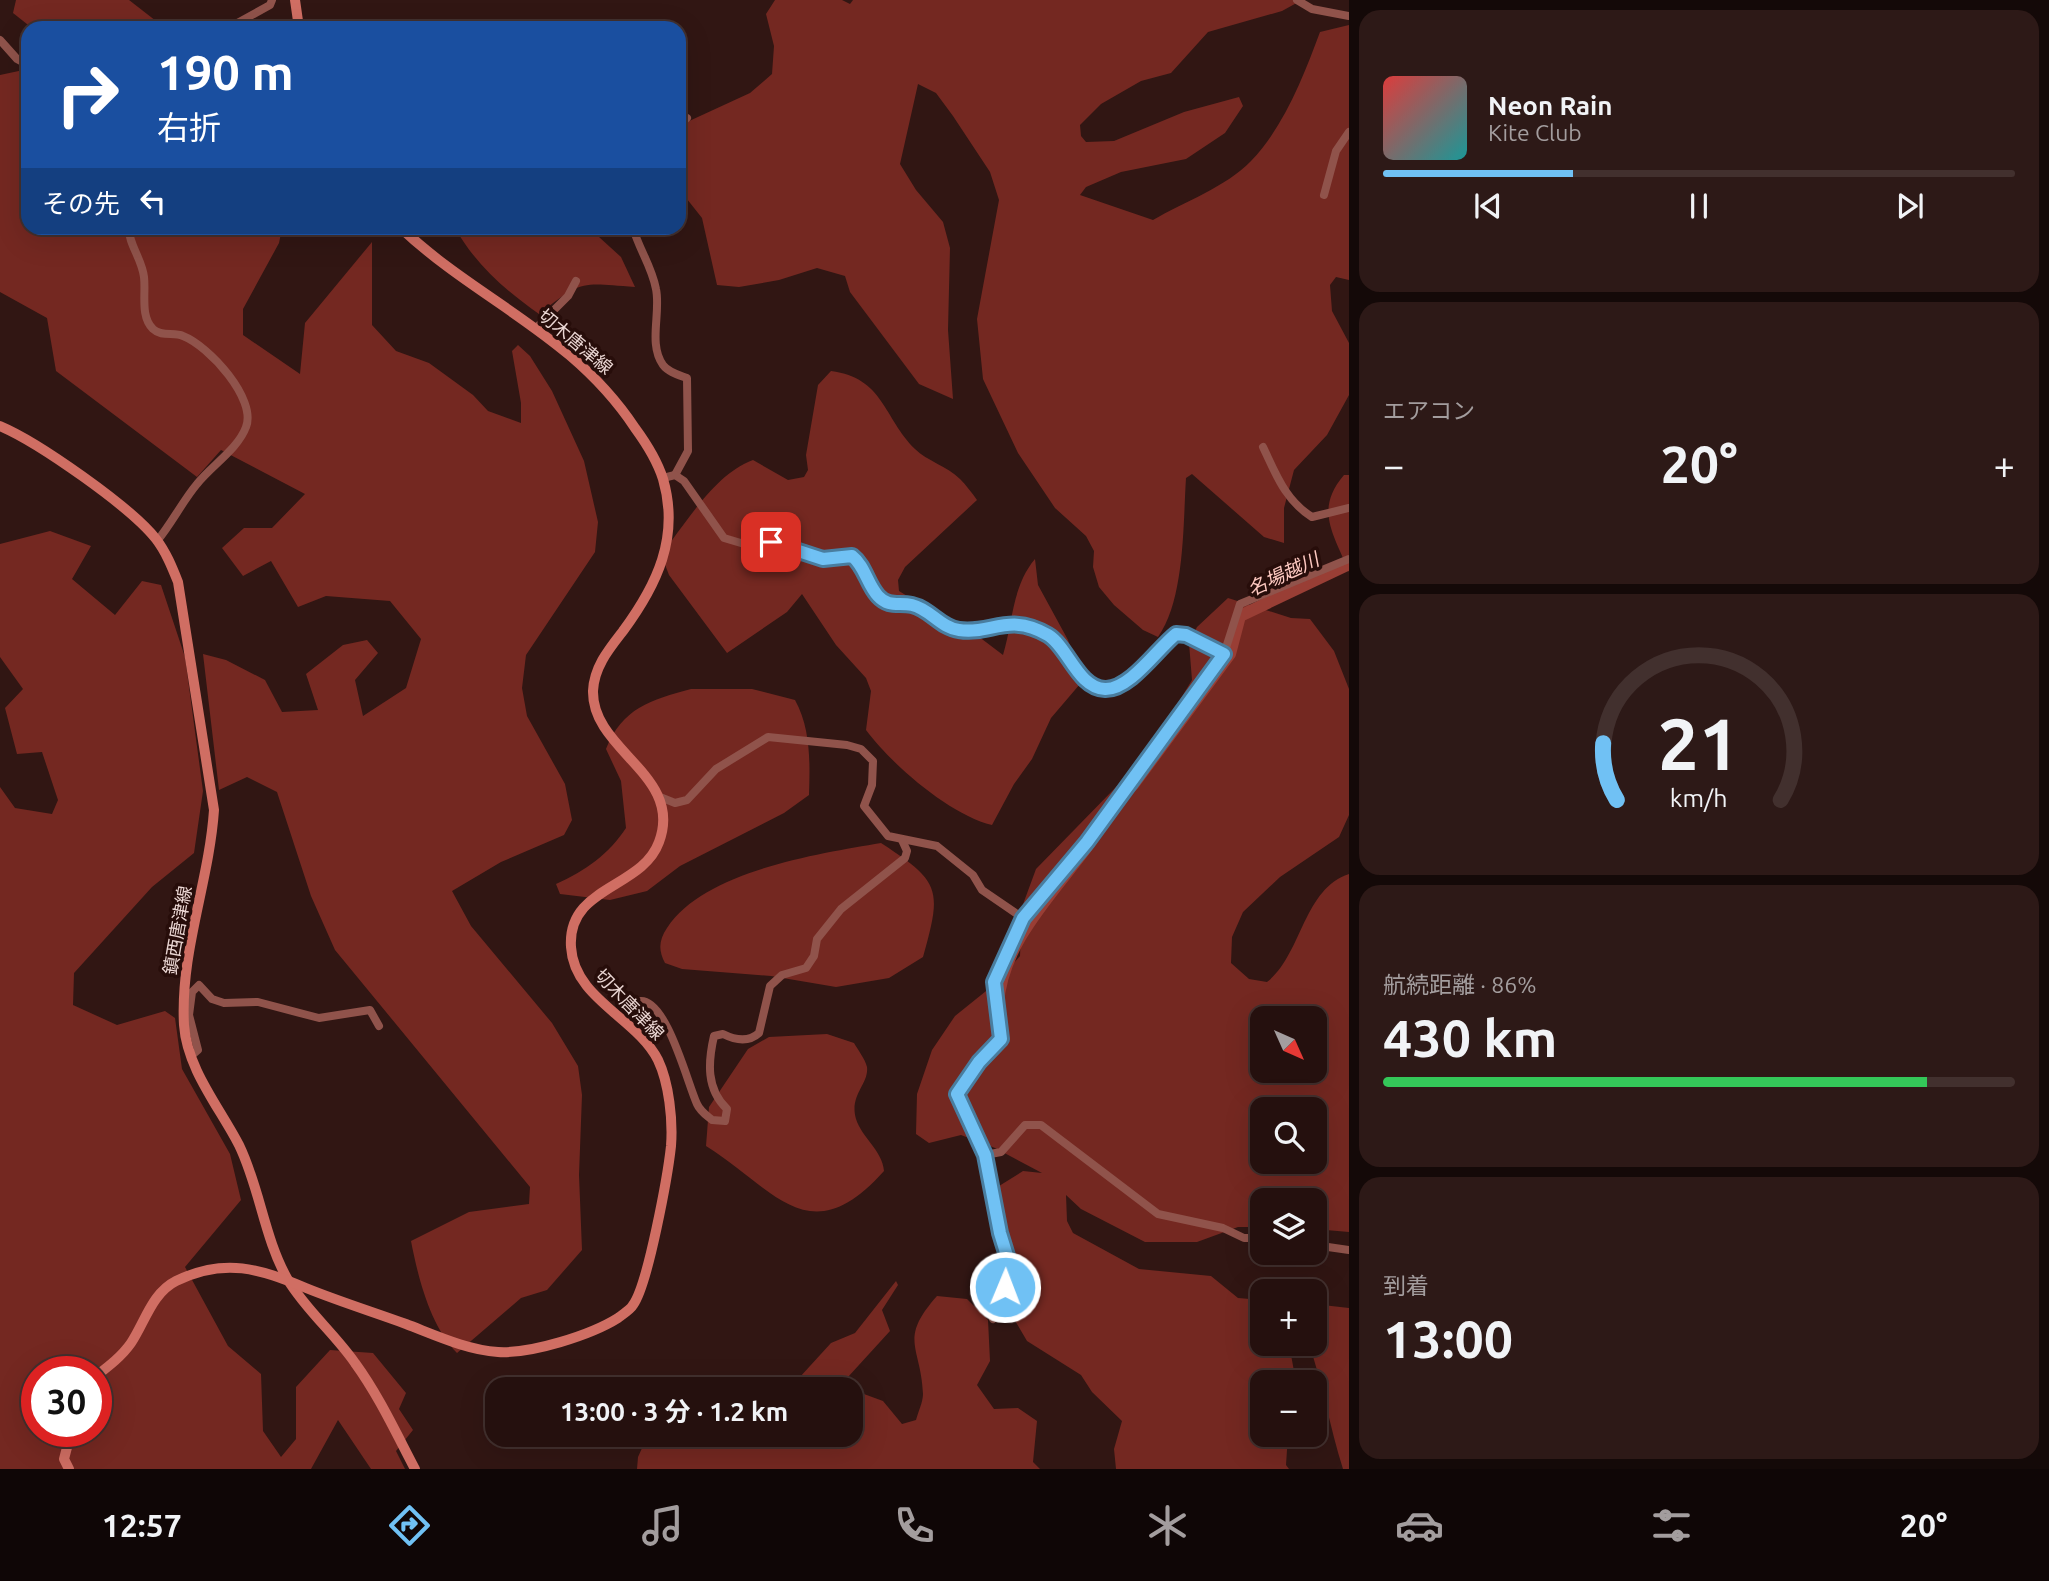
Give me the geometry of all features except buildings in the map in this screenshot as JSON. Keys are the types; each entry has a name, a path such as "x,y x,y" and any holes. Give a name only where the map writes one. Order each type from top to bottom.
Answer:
{"main road":[{"path":"295,0 298,21"},
{"name":"切木唐津線","path":"112,1362 123,1353 155,1300 176,1281 232,1267 274,1273 463,1345 495,1352 540,1347 606,1324 623,1315 633,1306 646,1272 671,1136 659,1062 624,1021 580,977 570,948 572,932 585,904 652,856 661,838 664,817 660,797 649,779 605,727 596,711 593,694 602,659 651,591 660,569 668,514 663,478 649,448 614,397 587,368 411,237"},
{"name":"鎮西唐津線","path":"0,426 32,443 125,511 157,541 178,582 215,810 212,848 189,943 184,1028 191,1056 240,1148 273,1245 288,1280 374,1390 415,1469"},
{"path":"67,1447 64,1459 69,1469"}],"street":[{"path":"242,21 270,5 272,0"},
{"path":"1297,0 1322,12 1349,16"},
{"path":"0,40 21,61"},
{"path":"1324,195 1336,151 1349,132"},
{"path":"128,235 139,252 144,276 145,317 152,329 183,335 200,347 229,374 245,401 249,414 242,435 199,481 157,541"},
{"path":"636,235 649,261 656,290 658,313 655,330 661,363 667,370 687,378 688,451 675,475 663,478"},
{"path":"536,328 568,296 576,281"},
{"path":"1263,447 1281,486 1302,510 1312,517 1349,508"},
{"path":"675,475 692,490 724,538 751,547 771,542 782,544 823,559 852,556 881,599 891,605 920,608 949,628 962,631 1007,624 1035,629 1055,641 1076,668 1098,688 1111,688 1133,675 1176,634 1186,635 1224,654"},
{"path":"992,1319 1003,1308 1008,1259 1000,1233 985,1155 958,1090 1001,1039 994,982 1023,918 1087,842 1224,654 1240,604 1349,559"},
{"path":"660,797 675,803 687,800 716,769 768,737 847,745 861,749 873,761 872,785 864,806 888,836 937,846 973,875 982,890 1023,918"},
{"path":"624,1021 641,1001 648,1001 657,1007 698,1107 712,1120 724,1121 727,1109 712,1087 708,1060 714,1036 723,1034 736,1040 753,1038 759,1033 770,986 782,975 806,968 811,962 817,939 841,909 905,858 907,851 902,840"},
{"path":"191,1056 198,1051 189,1015 192,992 199,985 212,999 224,1003 258,1002 319,1018 370,1010 379,1026"},
{"path":"985,1155 1001,1152 1024,1125 1041,1125 1158,1214 1223,1228 1250,1238"},
{"path":"1327,1247 1349,1250"}],"shaded area":[{"path":"16,0 129,0 156,21 23,21 13,13"},
{"path":"775,0 842,0 850,4 853,0 1302,0 1282,11 1208,32 1171,73 1141,81 1101,104 1080,125 1081,136 1086,142 1114,141 1184,112 1239,97 1243,106 1225,133 1186,159 1121,172 1086,187 1080,195 1153,220 1230,179 1251,161 1283,117 1320,32 1349,25 1349,280 1336,277 1330,285 1332,311 1349,343 1349,395 1327,435 1294,470 1284,508 1284,543 1264,537 1192,474 1186,478 1178,582 1167,621 1158,637 1143,630 1114,605 1099,587 1093,567 1094,551 1086,536 1055,508 1018,453 983,379 977,319 999,200 990,172 953,116 936,93 918,84 900,164 916,190 943,222 950,248 948,330 953,399 919,384 850,292 845,276 817,268 779,280 739,287 717,285 702,218 686,198 686,123 750,93 772,74 774,46 766,14"},
{"path":"21,70 21,235 281,235 279,243 243,309 243,335 300,374 305,323 372,242 372,325 396,351 429,363 473,395 488,411 521,423 521,403 512,351 518,345 530,356 552,391 584,461 598,522 595,552 526,655 522,688 527,716 565,784 572,820 564,835 501,862 452,891 471,926 552,1023 578,1066 582,1095 579,1175 582,1250 547,1290 521,1298 457,1353 432,1315 411,1241 469,1212 529,1204 530,1187 335,950 311,896 277,792 247,777 219,790 203,654 226,660 265,680 282,712 318,710 306,674 343,645 367,640 378,653 355,680 363,716 406,688 421,639 390,601 326,596 298,607 271,561 243,576 222,548 244,528 272,528 305,494 221,450 197,477 56,371 47,318 0,292 0,75"},
{"path":"459,235 599,237 621,257 635,287 583,286 565,294 539,314 492,276"},
{"path":"831,371 849,375 872,390 915,449 955,474 977,500 905,567 898,580 899,591 950,622 970,630 1003,655 1017,593 1035,559 1038,585 1068,640 1078,667 1080,684 1051,718 1032,759 1014,784 992,825 958,811 941,800 906,773 877,744 866,730 871,691 866,678 836,645 802,594 787,612 727,653 669,575 661,554 713,488 739,467 753,460 788,480 804,477 808,470 806,455 818,385"},
{"path":"1344,475 1349,475 1349,572 1333,534 1328,511 1335,488"},
{"path":"50,531 91,546 72,579 115,615 142,581 161,585 185,657 203,791 194,853 152,887 74,973 73,1005 117,1025 165,1011 175,1018 182,1069 230,1154 241,1200 185,1267 228,1346 261,1374 263,1431 281,1457 296,1439 296,1387 330,1350 373,1353 406,1393 399,1409 413,1430 396,1451 405,1469 371,1469 338,1420 311,1469 0,1469 0,787 15,808 52,814 58,800 42,752 17,754 5,708 23,689 0,657 0,544"},
{"path":"1228,598 1291,618 1310,619 1334,651 1349,689 1349,815 1339,837 1280,877 1243,912 1232,937 1231,963 1249,979 1267,982 1288,956 1322,893 1349,874 1349,1232 1327,1230 1327,1188 1250,1188 1250,1227 1238,1227 1197,1242 1145,1242 1081,1209 1066,1195 1067,1221 1073,1233 1139,1269 1211,1276 1238,1298 1250,1299 1250,1356 1291,1356 1294,1370 1250,1370 1250,1447 1287,1447 1286,1465 1289,1469 1116,1469 1114,1449 1122,1421 1092,1392 1081,1375 1027,1341 1010,1312 1008,1256 991,1191 1023,1171 1042,1173 995,1148 961,1135 929,1143 916,1134 917,1094 932,1050 955,1016 996,983 1020,956 1022,907 1036,869 1116,787 1158,736 1192,680 1189,643 1197,627"},
{"path":"691,689 752,689 795,700 807,734 809,795 784,813 680,866 647,891 610,900 560,894 556,884 596,861 626,828 621,781 606,749 620,724 629,715 651,702"},
{"path":"881,843 926,878 934,901 923,957 889,978 836,987 771,976 682,969 665,963 660,949 664,932 684,908 707,892 764,868"},
{"path":"827,1034 854,1043 866,1064 867,1073 855,1103 856,1119 880,1157 884,1171 858,1196 834,1209 813,1211 793,1206 773,1195 706,1146 709,1107 748,1049 769,1037"},
{"path":"896,1281 898,1285 882,1310 890,1331 848,1377 800,1377 831,1343 855,1333"},
{"path":"937,1296 967,1299 988,1320 990,1361 977,1385 994,1409 1018,1408 1037,1421 1033,1462 1040,1469 637,1469 643,1447 863,1447 863,1394 883,1401 902,1424 916,1420 923,1394 915,1334 918,1323"},
{"path":"1327,1305 1349,1308 1349,1469 1343,1469 1327,1410 1327,1370 1317,1370 1312,1356 1327,1356"}],"waterway":[{"name":"名場越川","path":"1133,785 1230,654 1240,616 1349,564"},
{"name":"名場越川","path":"998,1005 1001,983 1018,941 1030,921 1087,847"}],"route":[{"path":"771,542 823,559 852,556 858,560 874,592 881,599 891,605 912,605 920,608 949,628 962,631 1007,624 1035,629 1055,641 1076,668 1098,688 1111,688 1133,675 1176,634 1186,635 1207,648 1224,654 1087,842 1023,918 994,982 1001,1039 979,1062 957,1094 985,1155 1000,1233 1008,1259 1005,1287"}]}
